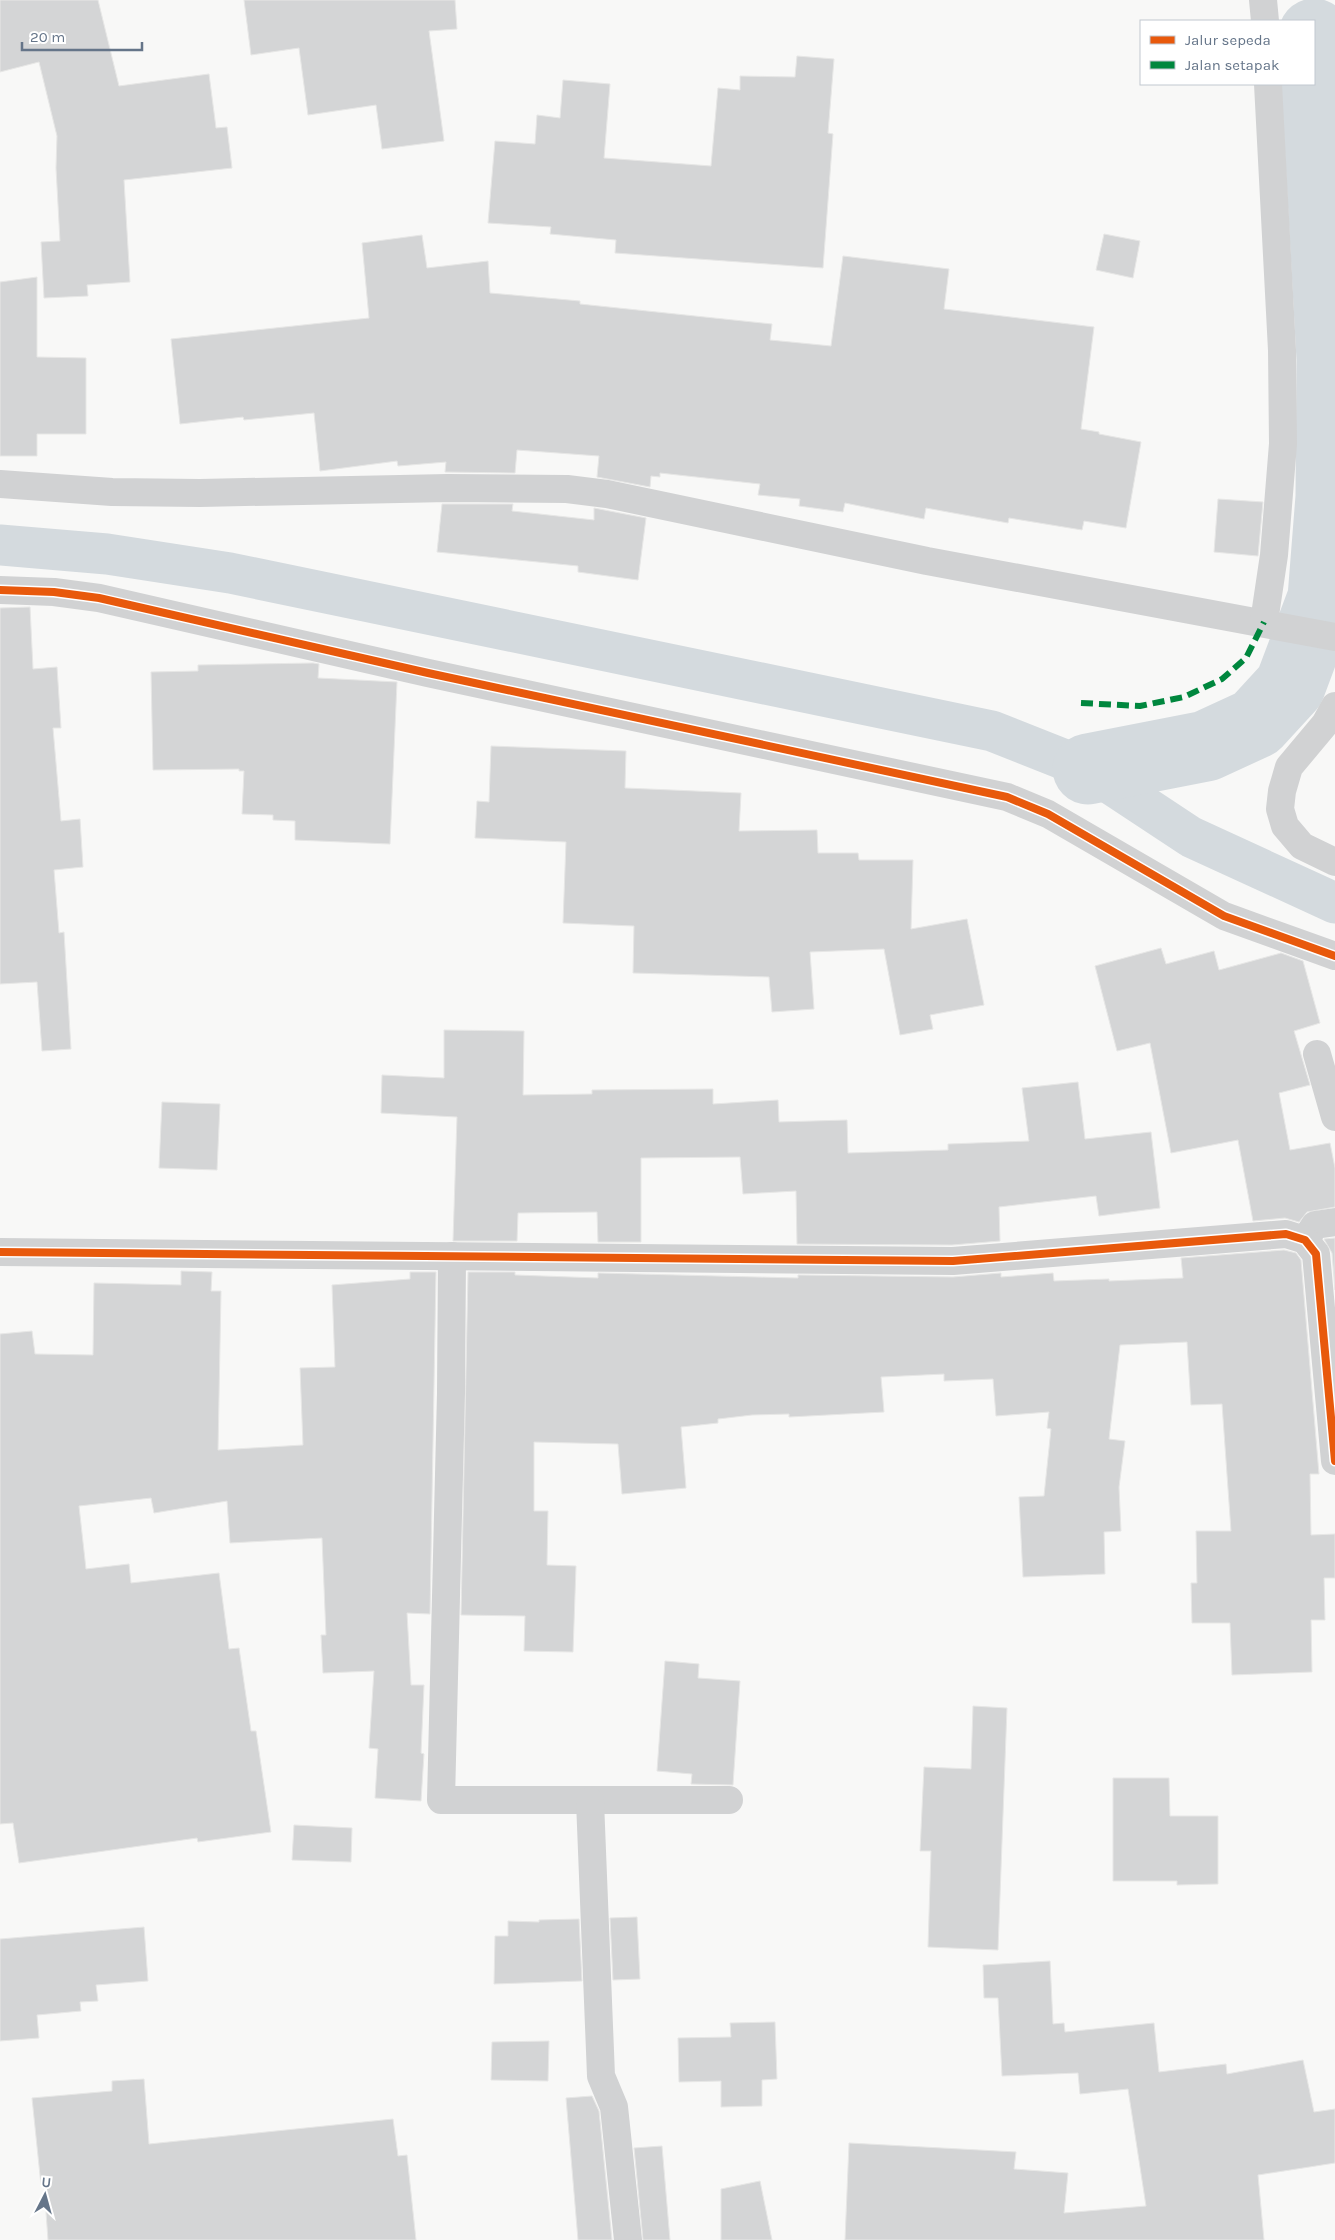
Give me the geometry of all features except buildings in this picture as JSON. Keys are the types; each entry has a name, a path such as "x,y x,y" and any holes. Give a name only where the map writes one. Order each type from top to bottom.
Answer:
{"street":[{"path":"1263,0 1264,20"},
{"path":"1268,85 1282,350 1283,444 1274,554 1275,625"},
{"path":"0,484 112,492 200,493 448,488 567,489 607,494 927,560 1332,637"},
{"path":"0,590 54,592 99,598 428,673 1006,797 1048,814 1224,916 1335,956"},
{"path":"1335,706 1325,724 1290,767 1282,791 1280,809 1285,826 1302,846 1335,862"},
{"path":"1317,1054 1335,1118"},
{"path":"1305,1240 1315,1225 1335,1222"},
{"path":"0,1252 858,1262 953,1261 1286,1234 1305,1240 1316,1254 1335,1461"},
{"path":"452,1256 451,1393 441,1800 729,1800"},
{"path":"590,1801 601,2076 614,2107 628,2240"}],"waterway":[{"path":"1088,769 1206,746 1256,723 1290,686 1323,598 1331,497 1332,359 1315,52"},
{"path":"0,545 107,554 230,573 992,731 1088,769 1191,837 1335,903"}],"marked path":[{"path":"1081,703 1140,706 1184,697 1222,679 1246,658 1264,622"}],"cycle path":[{"path":"0,590 54,592 99,598 428,673 1007,797 1048,814 1224,916 1335,956"},
{"path":"0,1252 953,1261 1286,1234 1305,1240 1316,1254 1335,1461"}]}
